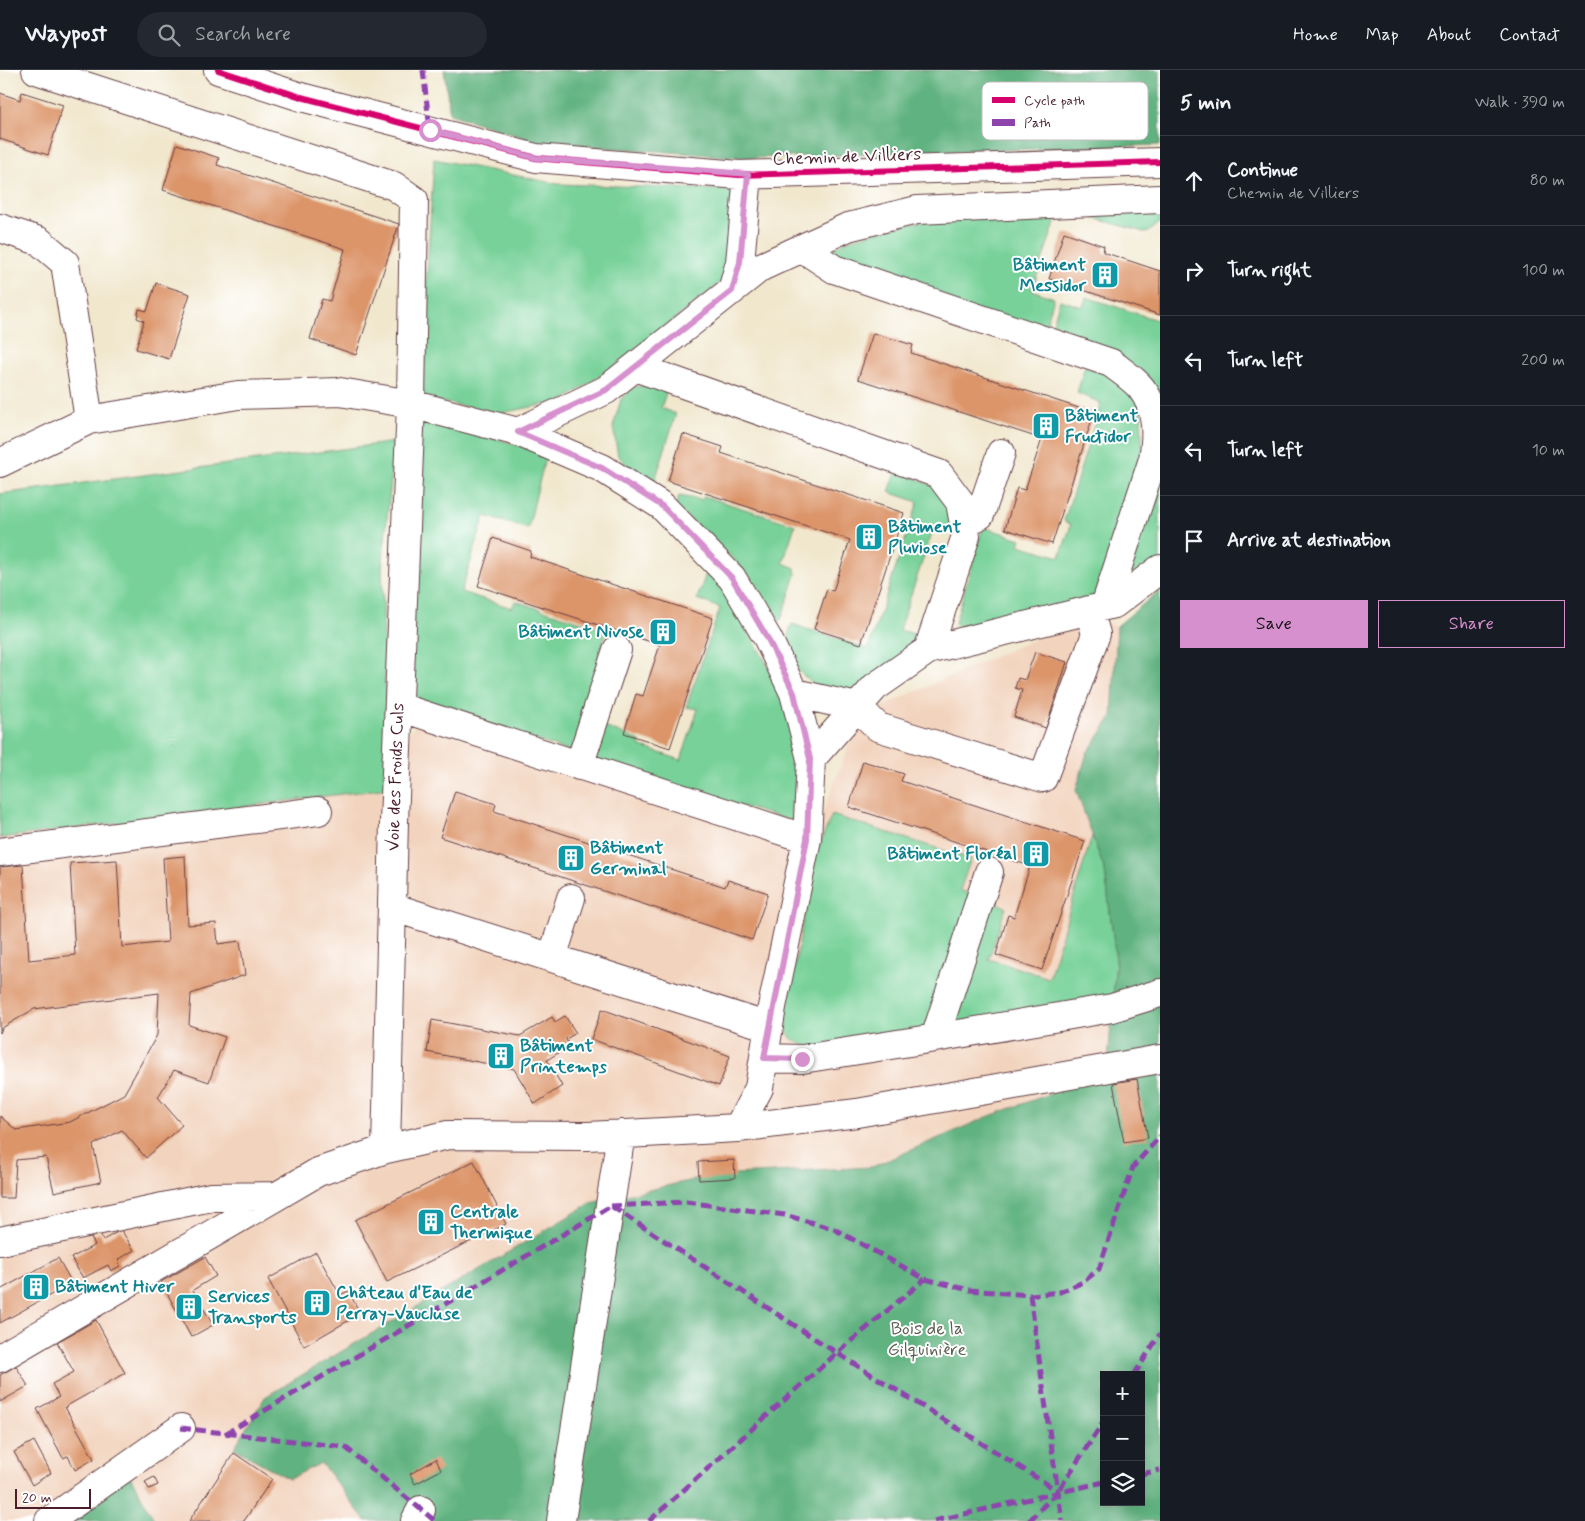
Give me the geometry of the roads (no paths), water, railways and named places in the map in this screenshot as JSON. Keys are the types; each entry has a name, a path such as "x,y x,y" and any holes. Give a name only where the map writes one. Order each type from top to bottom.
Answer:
{"street":[{"name":"Voie des Froids Culs","path":"36,70 394,186 414,200 411,404 392,907 386,1150"},
{"name":"Chemin de Villiers","path":"218,70 301,97 536,158 748,174 1160,162"},
{"path":"732,291 740,262 748,174"},
{"path":"518,432 606,390 761,267 848,227 917,210 1160,199"},
{"path":"0,228 39,241 65,263 89,420"},
{"path":"794,693 857,707 878,727 1043,778 1096,634 1103,607 1153,459 1158,416 1142,388 1111,363 834,269 802,248"},
{"path":"635,367 939,474 960,502 966,536 928,650"},
{"path":"0,463 89,420 238,395 340,392 411,404 518,432 602,468 662,506 732,578 768,639 794,693 810,759 807,839 769,1027 759,1088 738,1128"},
{"path":"964,524 980,516 1001,453"},
{"path":"1103,607 1160,570"},
{"path":"810,759 875,687 928,650 1160,594"},
{"path":"579,766 618,650"},
{"path":"399,708 807,839"},
{"path":"0,852 318,811"},
{"path":"935,1038 989,872"},
{"path":"552,958 571,898"},
{"path":"392,907 769,1027"},
{"path":"764,1058 802,1059 935,1038 1112,1008 1160,993"},
{"path":"0,1358 318,1172 386,1150 448,1135 621,1134 738,1128 857,1113 1160,1059"},
{"path":"561,1521 621,1134"},
{"path":"0,1241 211,1197 276,1196"},
{"path":"49,1521 182,1428"}],"place":[{"name":"Bâtiment Messidor","path":"1105,275"},
{"name":"Bâtiment Fructidor","path":"1046,426"},
{"name":"Bâtiment Pluviose","path":"869,537"},
{"name":"Bâtiment Nivose","path":"663,632"},
{"name":"Bâtiment Floréal","path":"1036,854"},
{"name":"Bâtiment Germinal","path":"571,858"},
{"name":"Bâtiment Printemps","path":"501,1056"},
{"name":"Centrale Thermique","path":"431,1222"},
{"name":"Bâtiment Hiver","path":"36,1287"},
{"name":"Château d'Eau de Perray-Vaucluse","path":"317,1303"},
{"name":"Services Transports","path":"189,1307"}],"park label":[{"name":"Bois de la Gilquinière","path":"927,1339"}]}
